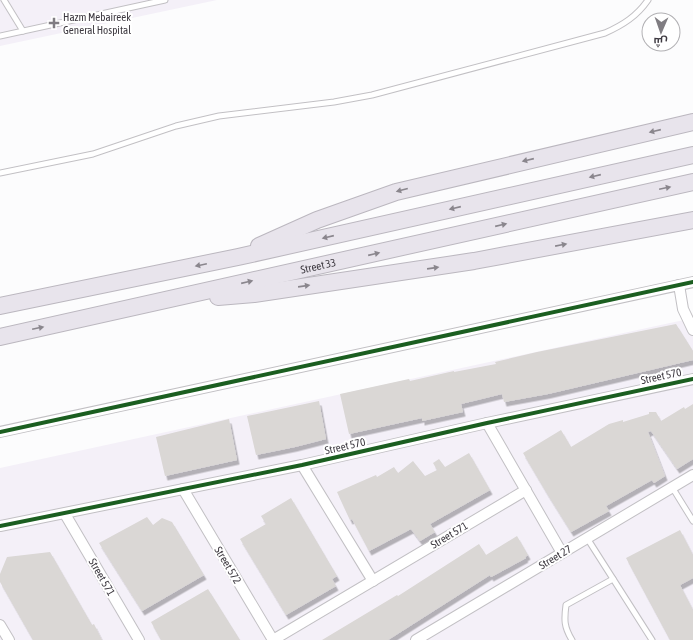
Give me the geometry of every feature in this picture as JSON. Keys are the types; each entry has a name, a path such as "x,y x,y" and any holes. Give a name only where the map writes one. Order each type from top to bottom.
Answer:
{"highway":[{"path":"238,257 290,231 396,192 693,122"},
{"path":"0,306 238,257 693,155"},
{"name":"Street 33","path":"0,337 693,182"},
{"path":"182,297 218,297 254,294 452,265 693,220"}],"street":[{"path":"0,432 693,282"},
{"path":"679,285 683,309 693,330"},
{"name":"Street 570","path":"0,526 302,465 487,423 693,379"},
{"path":"487,423 562,553"},
{"path":"302,465 373,581"},
{"name":"Street 27","path":"416,640 693,475"},
{"name":"Street 572","path":"183,489 273,640"},
{"name":"Street 571","path":"273,640 526,490"},
{"name":"Street 571","path":"64,514 139,640"},
{"path":"0,625 9,640"}],"lane":[{"path":"4,0 23,31"},
{"path":"0,36 165,0"},
{"path":"0,173 93,154 176,126 219,116 334,102 366,96 605,33 620,27 632,18 643,8 648,0"},
{"path":"672,487 693,521"},
{"path":"586,538 652,640"},
{"path":"572,640 566,630 564,618 566,605 613,580"}],"shaded area":[{"name":"Hazm Mebaireek General Hospital","path":"0,0 217,0 0,46"},
{"path":"693,318 693,640 0,640 0,468"}],"building":[{"path":"676,324 693,351 693,360 548,394 504,402 502,394 461,404 463,412 422,421 422,418 349,434 340,394 409,379 410,381 454,371 496,364 495,362 537,352"},
{"path":"319,401 326,439 256,455 247,416"},
{"path":"693,404 693,459 677,469 651,431 648,432 665,476 654,483 652,480 606,506 609,511 571,532 523,453 561,430 571,447 609,424 623,420 623,422 649,414 649,412 656,412 661,421 684,407 685,409"},
{"path":"229,419 237,460 165,476 156,437"},
{"path":"469,453 490,490 430,524 435,532 420,541 411,529 369,551 352,519 350,520 337,492 376,475 377,477 394,467 398,473 413,461 425,476 437,470 433,463 439,459 445,467"},
{"path":"291,498 337,576 332,579 336,586 286,615 240,539 266,524 261,516"},
{"path":"147,517 153,525 162,518 172,522 204,575 142,611 99,543"},
{"path":"680,530 693,555 693,578 680,585 693,610 693,640 670,640 626,558"},
{"path":"517,536 528,555 525,557 526,558 491,577 490,575 388,640 322,640 397,595 398,596 479,544 486,555"},
{"path":"50,552 92,625 94,624 102,640 33,640 0,582 0,574 7,557"},
{"path":"208,589 240,640 161,640 151,622"}],"cycle path":[{"path":"0,432 693,282"},
{"path":"0,526 302,465 487,423 693,379"}],"place":[{"name":"Hazm Mebaireek General Hospital","path":"54,23"}]}
